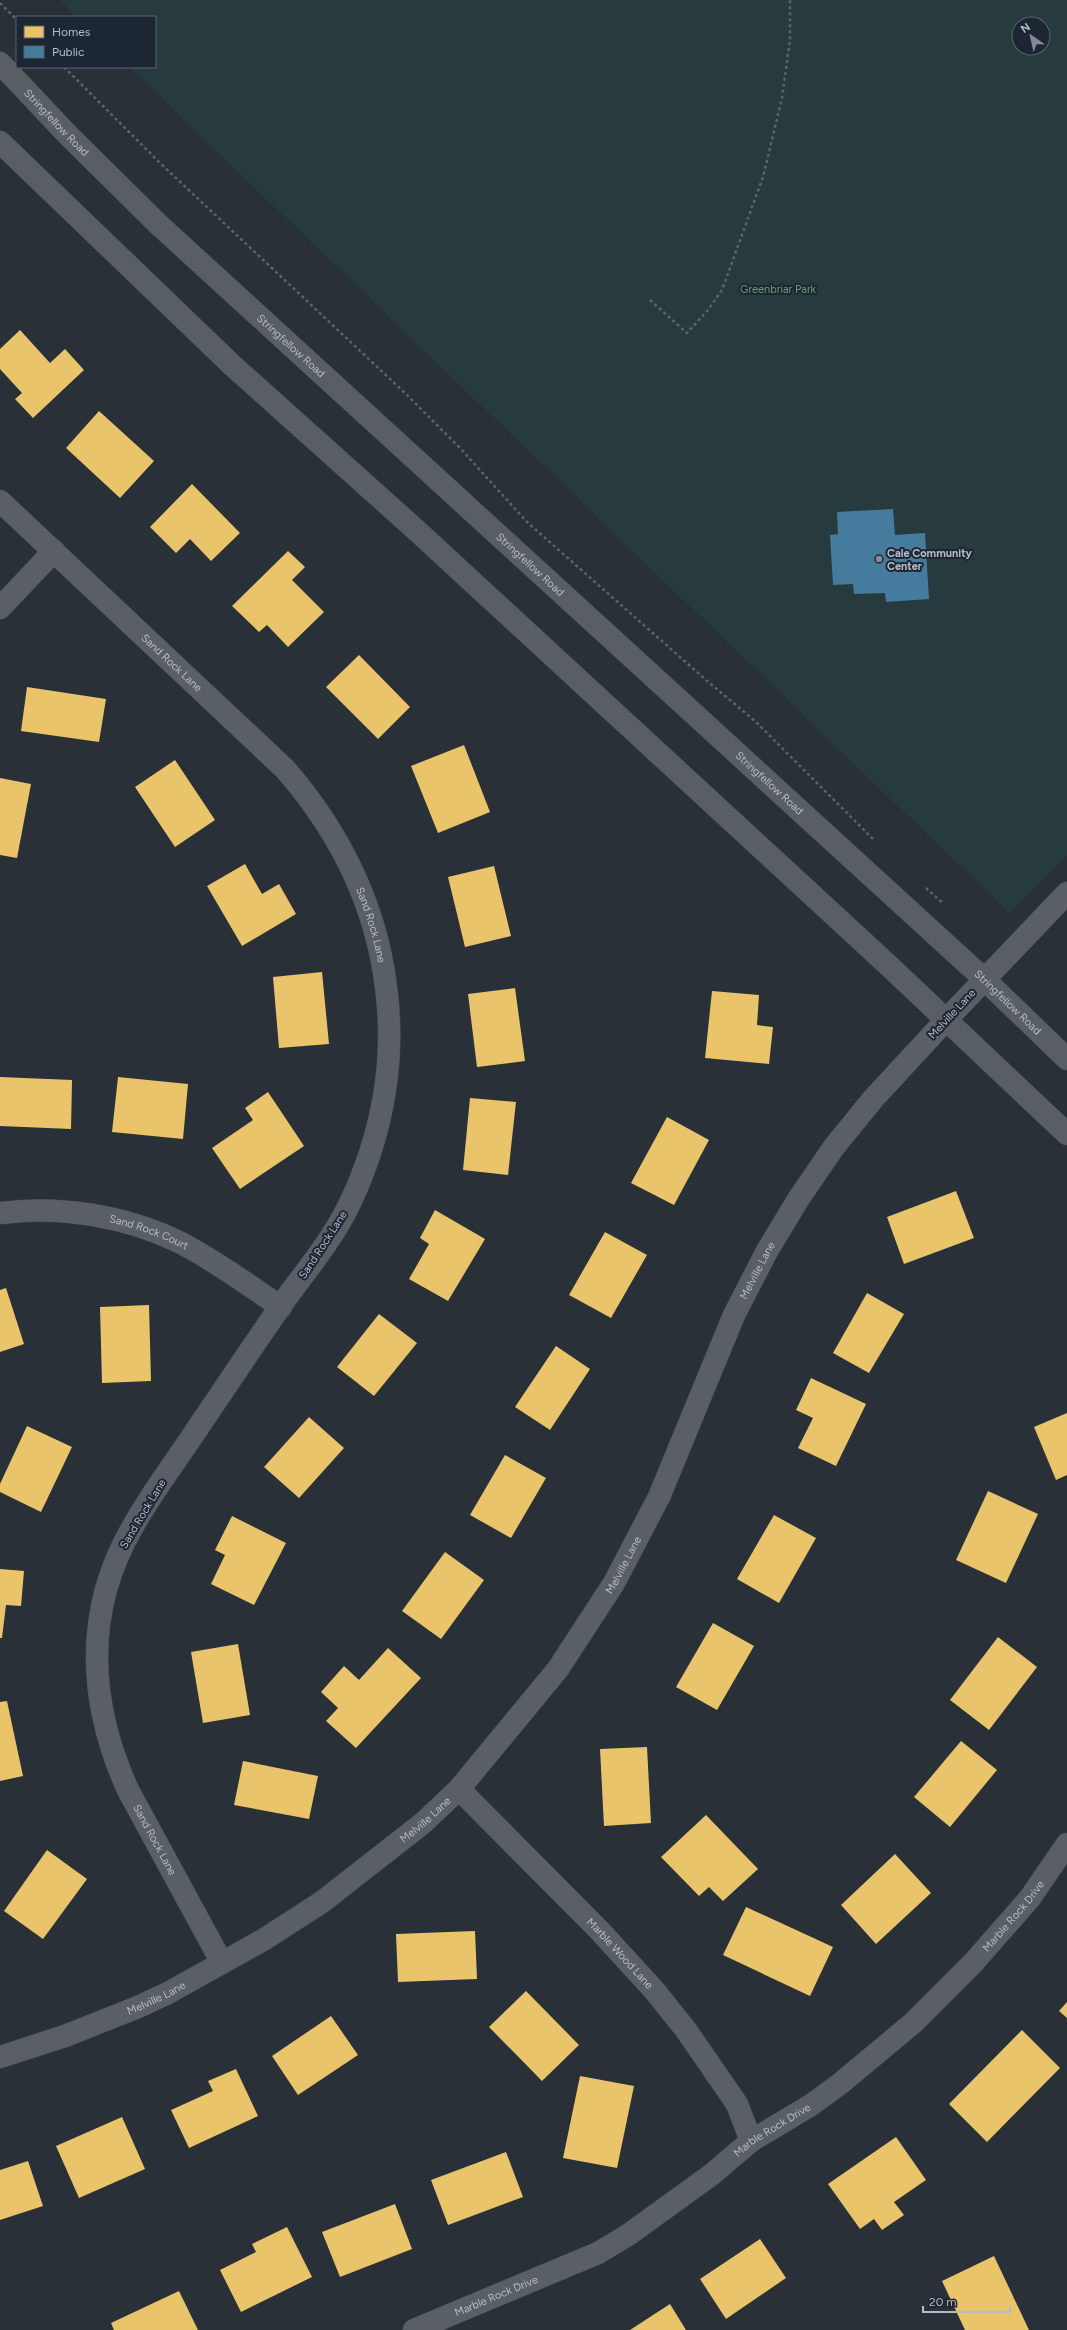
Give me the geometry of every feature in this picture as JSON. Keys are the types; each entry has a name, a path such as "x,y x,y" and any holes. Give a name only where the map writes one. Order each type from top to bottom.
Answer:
{"main road":[{"name":"Stringfellow Road","path":"0,63 68,135 158,224 984,979 1067,1059"},
{"path":"0,142 232,366 421,534 1067,1134"}],"street":[{"name":"Sand Rock Lane","path":"0,501 285,769 299,785 330,828 348,859 364,897 384,967 390,1039 388,1076 374,1142 352,1197 334,1231 281,1306 131,1530 108,1582 98,1638 97,1670 99,1701 115,1762 132,1797 222,1963"},
{"path":"0,608 54,551"},
{"name":"Melville Lane","path":"0,2057 65,2036 138,2007 222,1963 322,1902 423,1823 459,1789 558,1668 614,1583 659,1498 734,1315 767,1251 799,1198 834,1147 873,1099 984,979 1067,893"},
{"name":"Sand Rock Court","path":"0,1213 18,1210 75,1212 126,1222 151,1230 207,1257 281,1306"},
{"name":"Marble Wood Lane","path":"459,1789 599,1930 654,1990 686,2030 738,2104 751,2141"},
{"name":"Marble Rock Drive","path":"414,2330 598,2253 628,2235 711,2175 751,2141 823,2096 913,2023 973,1962 1030,1898 1067,1844"}],"path":[{"path":"650,300 686,333 708,310 722,290 763,177 782,98 790,40 790,0"},
{"path":"0,4 16,19"},
{"path":"65,68 160,163 406,394 460,448 527,522 700,675 756,721 875,841"},
{"path":"922,884 944,904"}],"green space":[{"name":"Greenbriar Park","path":"60,0 1067,0 1067,855 1009,913 130,68 156,68 156,16 76,16"}],"building: Homes":[{"path":"20,330 50,363 65,349 84,370 33,418 15,399 22,393 0,369 0,349"},
{"path":"99,411 154,461 120,498 66,448"},
{"path":"192,484 240,533 211,561 190,539 176,553 150,527"},
{"path":"288,551 305,567 292,580 324,612 288,647 267,625 259,632 232,606"},
{"path":"359,655 410,707 378,739 326,687"},
{"path":"27,687 106,699 99,742 21,731"},
{"path":"464,745 490,812 438,833 411,766"},
{"path":"175,760 215,820 175,847 135,787"},
{"path":"0,778 31,784 17,858 0,855"},
{"path":"245,864 262,894 279,884 296,914 242,946 207,886"},
{"path":"494,866 511,936 465,947 448,877"},
{"path":"322,972 329,1044 279,1048 273,977"},
{"path":"515,988 525,1061 477,1067 468,994"},
{"path":"712,991 759,995 757,1025 773,1027 769,1064 705,1058"},
{"path":"0,1077 72,1080 71,1129 0,1126"},
{"path":"118,1077 188,1084 183,1139 112,1132"},
{"path":"268,1092 304,1146 240,1189 212,1148 253,1120 245,1108"},
{"path":"470,1098 516,1102 508,1175 463,1170"},
{"path":"667,1117 709,1140 674,1205 631,1183"},
{"path":"956,1191 974,1238 904,1264 887,1217"},
{"path":"435,1210 485,1239 448,1301 409,1279 429,1244 420,1238"},
{"path":"605,1232 647,1255 611,1318 569,1295"},
{"path":"6,1288 24,1344 0,1352 0,1290"},
{"path":"867,1293 904,1314 869,1373 833,1353"},
{"path":"149,1305 151,1381 102,1383 100,1307"},
{"path":"379,1314 417,1343 374,1396 337,1367"},
{"path":"556,1346 590,1369 550,1430 515,1407"},
{"path":"811,1378 866,1404 836,1466 798,1448 813,1418 796,1410"},
{"path":"1067,1413 1067,1475 1056,1480 1034,1427"},
{"path":"309,1417 344,1448 299,1498 264,1467"},
{"path":"27,1426 72,1447 41,1512 0,1492 0,1484"},
{"path":"505,1455 546,1478 511,1538 470,1515"},
{"path":"988,1491 1038,1514 1006,1583 956,1560"},
{"path":"774,1515 816,1538 779,1603 737,1579"},
{"path":"232,1516 286,1543 254,1605 211,1584 225,1555 215,1550"},
{"path":"445,1552 484,1580 441,1639 402,1611"},
{"path":"0,1569 24,1571 21,1606 6,1605 2,1638 0,1638"},
{"path":"713,1623 754,1646 717,1710 676,1687"},
{"path":"998,1637 1037,1667 989,1730 950,1700"},
{"path":"238,1644 250,1715 203,1723 191,1652"},
{"path":"388,1648 421,1678 356,1748 326,1721 338,1708 321,1692 344,1666 359,1680"},
{"path":"7,1701 23,1776 0,1781 0,1702"},
{"path":"961,1741 997,1770 950,1827 914,1797"},
{"path":"647,1747 651,1823 604,1826 600,1749"},
{"path":"243,1761 318,1776 309,1819 234,1805"},
{"path":"706,1815 758,1869 723,1901 709,1887 699,1896 661,1857"},
{"path":"47,1850 87,1879 43,1939 4,1911"},
{"path":"895,1854 931,1893 876,1944 841,1905"},
{"path":"746,1907 833,1947 810,1996 723,1955"},
{"path":"475,1931 477,1979 398,1982 396,1934"},
{"path":"526,1991 579,2045 542,2081 489,2027"},
{"path":"1067,2002 1067,2018 1059,2011"},
{"path":"331,2016 358,2055 298,2095 272,2056"},
{"path":"1022,2030 1060,2068 987,2142 949,2104"},
{"path":"236,2069 258,2116 189,2148 171,2110 213,2091 208,2081"},
{"path":"580,2076 634,2086 617,2168 563,2158"},
{"path":"122,2117 145,2169 79,2198 56,2146"},
{"path":"896,2137 926,2180 894,2202 904,2215 882,2230 874,2219 860,2229 828,2184"},
{"path":"506,2152 523,2197 448,2225 431,2180"},
{"path":"28,2161 43,2206 0,2220 0,2170"},
{"path":"395,2204 412,2249 340,2277 322,2232"},
{"path":"287,2227 312,2277 241,2312 220,2270 256,2252 252,2244"},
{"path":"760,2239 786,2278 726,2319 700,2279"},
{"path":"994,2256 1029,2330 965,2330 942,2281"},
{"path":"179,2291 198,2330 114,2330 111,2323"},
{"path":"670,2304 686,2330 630,2330"}],"building: Public":[{"name":"Cale Community Center","path":"893,509 895,535 925,533 929,599 886,602 885,593 854,594 853,584 833,585 830,535 838,534 837,512"}],"place":[{"name":"Cale Community Center","path":"879,559"}]}
